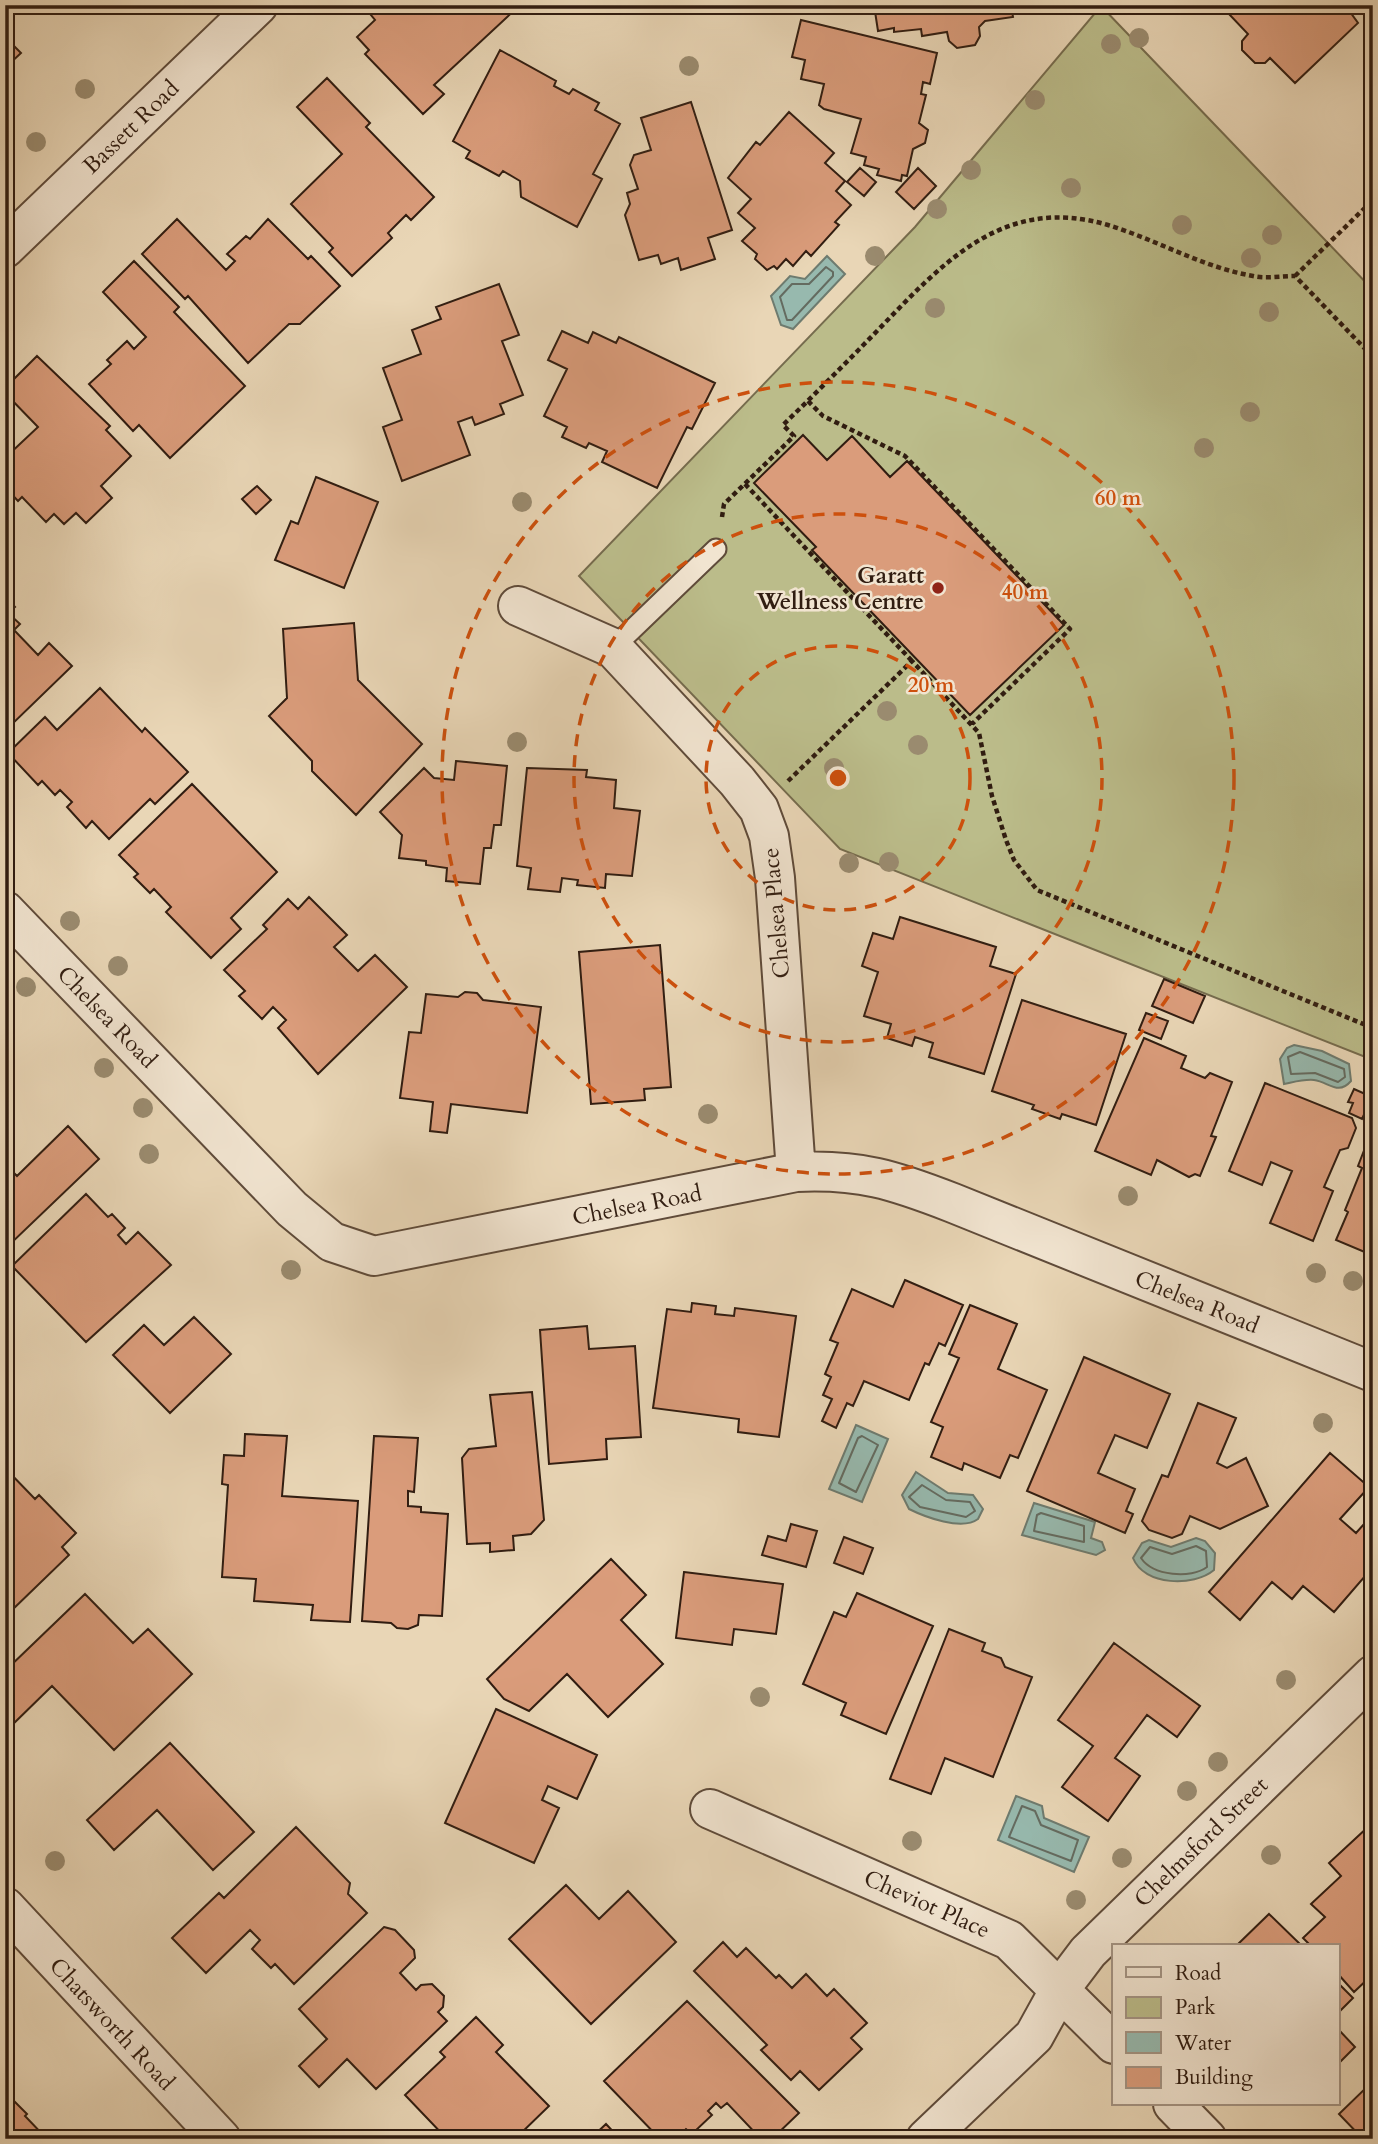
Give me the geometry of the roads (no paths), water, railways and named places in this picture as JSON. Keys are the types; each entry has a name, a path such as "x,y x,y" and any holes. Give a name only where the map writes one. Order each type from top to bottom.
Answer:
{"street":[{"name":"Bassett Road","path":"5,248 258,5"},
{"name":"Chelsea Place","path":"518,606 613,648 737,781 759,809 769,836 775,878 796,1172"},
{"name":"Chelsea Road","path":"5,911 292,1209 332,1242 374,1256 796,1172 865,1174 900,1183 1373,1373"},
{"name":"Chelmsford Street","path":"926,2139 1034,2036 1060,1989 1088,1952 1373,1675"},
{"name":"Cheviot Place","path":"710,1809 1009,1940 1112,2042"},
{"name":"Chatsworth Road","path":"5,1907 221,2139"},
{"path":"1175,2106 1208,2139"}],"lane":[{"path":"613,648 716,549"}],"water":[{"path":"827,256 845,274 793,329 781,325 771,296 790,276 805,279"},
{"path":"1294,1045 1322,1051 1349,1064 1351,1081 1338,1088 1314,1080 1284,1084 1280,1059 1287,1048"},
{"path":"856,1425 888,1439 862,1502 829,1489"},
{"path":"916,1472 948,1493 973,1495 983,1509 978,1519 963,1524 953,1523 909,1509 902,1495"},
{"path":"1034,1503 1095,1522 1091,1538 1102,1542 1105,1550 1096,1555 1022,1535"},
{"path":"1196,1538 1205,1541 1215,1553 1214,1570 1205,1576 1182,1581 1158,1579 1147,1574 1133,1558 1142,1543 1149,1540 1171,1547"},
{"path":"1016,1796 1042,1806 1044,1818 1089,1837 1074,1872 998,1840"}],"place":[{"name":"Garatt Wellness Centre","path":"938,588"}]}
